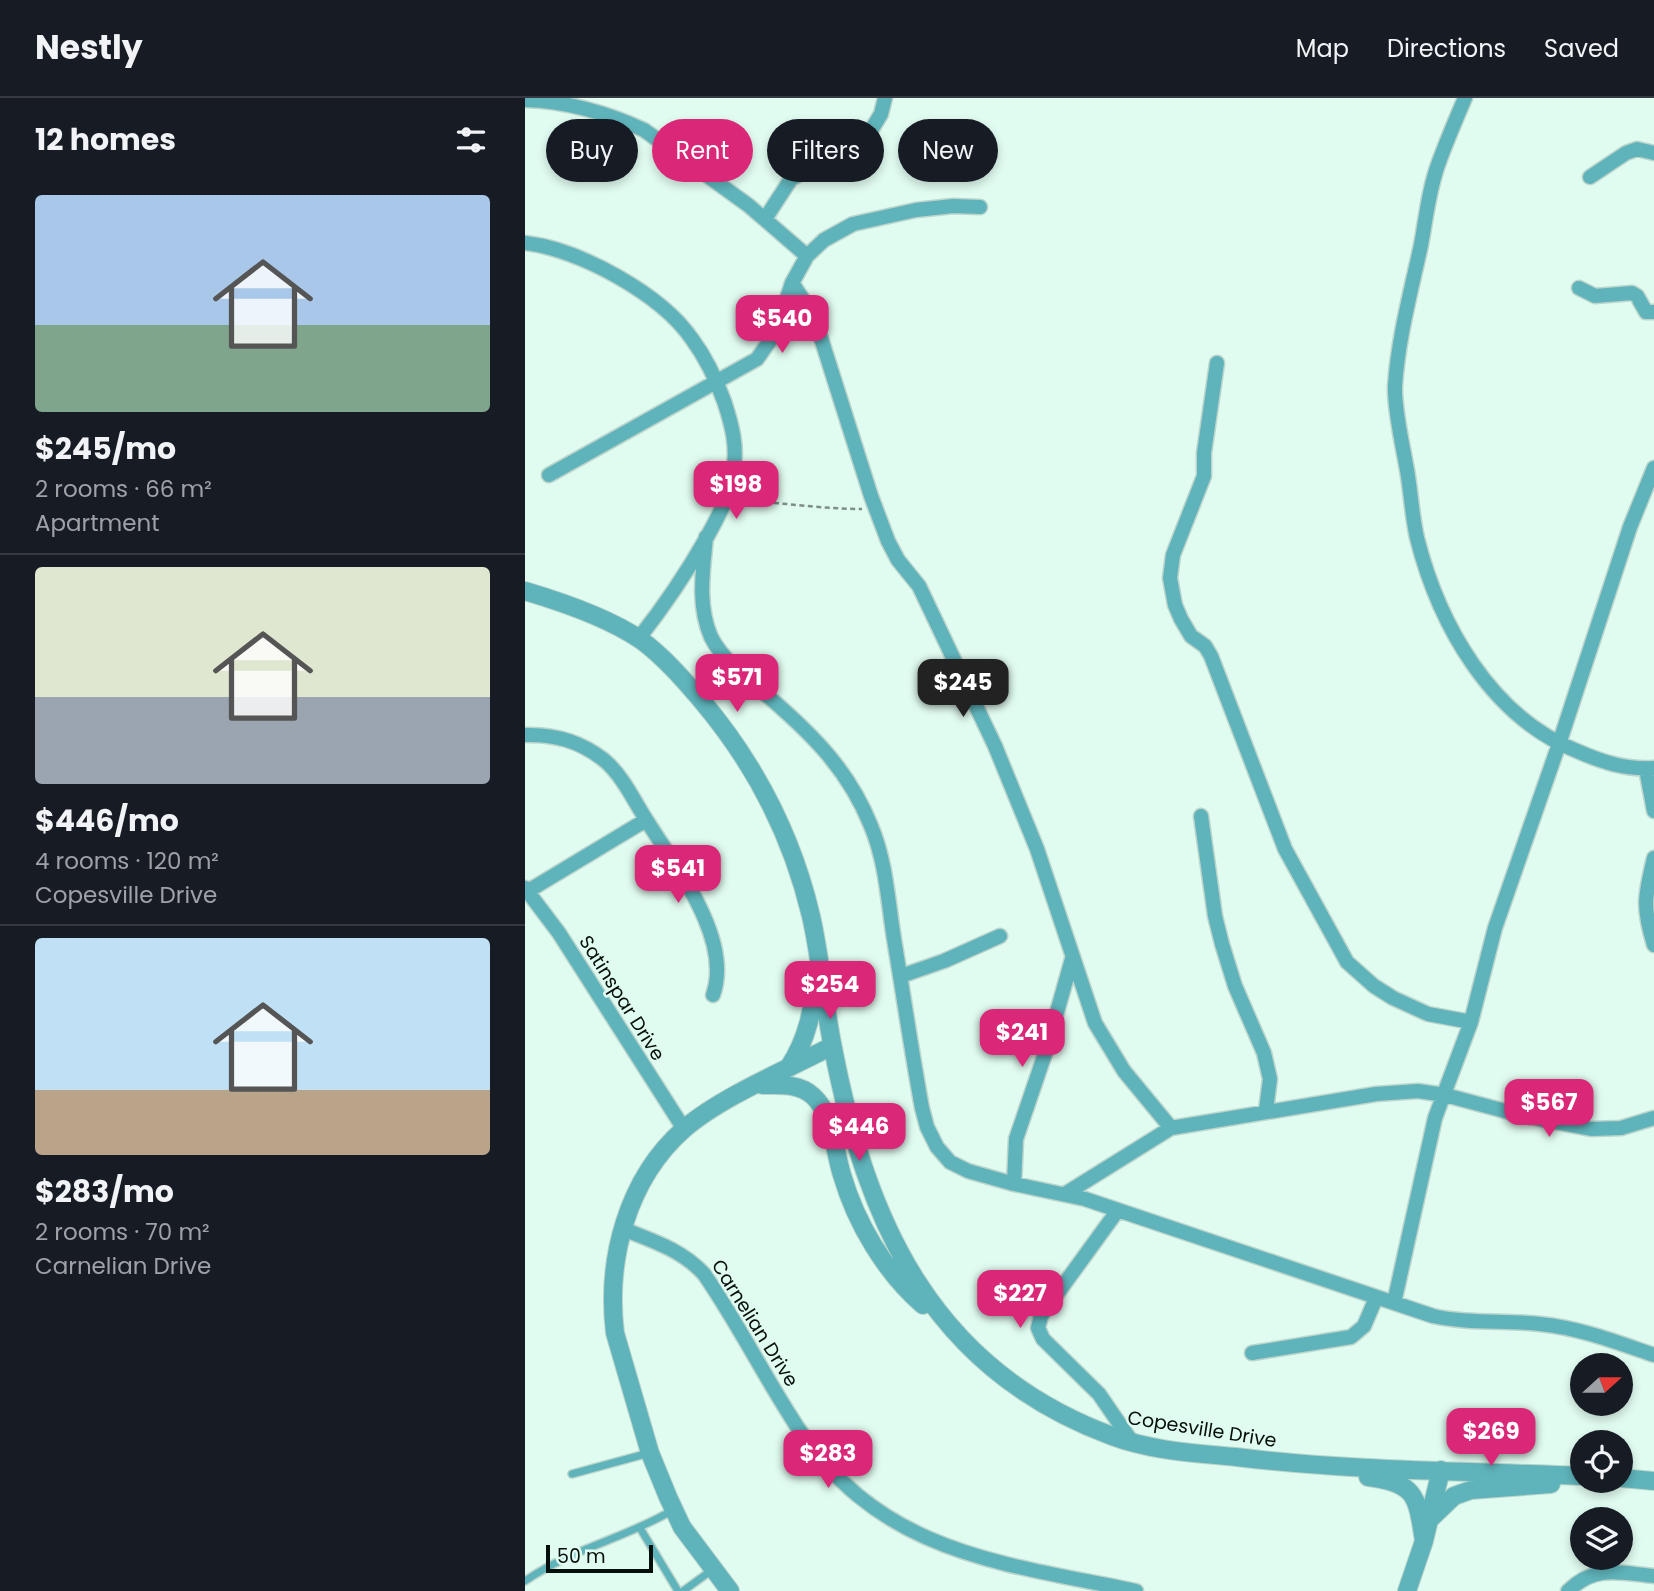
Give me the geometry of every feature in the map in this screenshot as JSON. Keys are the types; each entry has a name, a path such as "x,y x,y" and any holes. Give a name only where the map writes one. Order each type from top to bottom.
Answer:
{"street":[{"path":"765,219 791,179 867,138 881,114 885,98"},
{"path":"1465,98 1438,164 1401,342 1395,389 1401,445 1418,539 1454,632 1481,676 1511,711 1533,729 1559,744 1616,765 1650,769 1654,811"},
{"path":"525,100 543,100 579,107 644,130 765,219 807,256"},
{"path":"1590,177 1626,153 1637,149 1654,153"},
{"path":"549,475 757,359 776,332 792,283 807,256 824,240 853,224 916,210 953,206 981,207"},
{"path":"525,243 573,254 629,284 671,316 691,338 716,380 732,425 736,449 726,500 672,596 639,638"},
{"path":"792,283 814,316 888,541 898,560 919,586 995,746 1037,849 1095,1023 1142,1096 1171,1128"},
{"path":"1579,288 1595,296 1632,293 1646,312 1654,312"},
{"path":"1217,363 1203,453 1204,476 1173,555 1170,578 1174,605 1191,636 1205,646 1211,656 1285,849 1347,962 1374,986 1393,998 1428,1014 1471,1022"},
{"path":"1394,1303 1435,1118 1471,1022 1495,928 1630,527 1654,468"},
{"path":"706,537 702,601 712,637 720,650 749,680 823,746 849,783 872,827 882,860 922,1108 927,1127 937,1147 950,1162 968,1171 1065,1194 1118,1210 1375,1298 1453,1320 1541,1324 1571,1329 1596,1334 1654,1355"},
{"name":"Copesville Drive","path":"525,591 582,610 639,638 675,669 708,708 741,751 772,803 802,881 818,954 832,1046 856,1149 874,1199 912,1277 938,1313 976,1354 1038,1401 1088,1426 1132,1442 1171,1450 1288,1464 1570,1476"},
{"path":"525,735 560,736 606,761 624,784 677,867 707,925 718,972 713,995"},
{"path":"1201,816 1221,944 1235,986 1264,1053 1271,1079 1266,1110"},
{"path":"527,889 646,820"},
{"path":"1654,858 1645,912 1654,945"},
{"name":"Satinspar Drive","path":"527,889 559,933 684,1129"},
{"path":"901,976 944,961 1000,936"},
{"path":"788,1069 799,1052 808,1028 818,954"},
{"path":"1014,1184 1016,1139 1046,1051 1072,959"},
{"path":"730,1591 682,1527 650,1453 622,1361 613,1314 615,1266 634,1196 647,1172 684,1129 710,1111 832,1046"},
{"path":"757,1085 798,1087 806,1090 820,1104 827,1117 842,1177 867,1231 889,1268 912,1296 938,1313"},
{"path":"1065,1194 1171,1128 1266,1110 1399,1091 1445,1095 1520,1115 1591,1129 1621,1128 1654,1118"},
{"path":"1118,1210 1041,1316 1038,1328 1042,1339 1109,1405 1132,1442"},
{"name":"Carnelian Drive","path":"623,1229 673,1249 696,1264 800,1431 833,1471 884,1516 916,1534 956,1551 1018,1567 1136,1591"},
{"path":"1252,1353 1351,1337 1364,1326 1375,1298"},
{"path":"1288,1464 1395,1481 1416,1499 1424,1541"},
{"path":"1407,1591 1424,1541 1441,1470"},
{"path":"1429,1520 1454,1496 1471,1490 1539,1485 1570,1479"},
{"path":"1633,1479 1654,1481"},
{"path":"1568,1591 1592,1574 1613,1572 1654,1576"}],"lane":[{"path":"572,1474 650,1453"},
{"path":"525,1580 571,1555 639,1528 674,1510"},
{"path":"639,1528 680,1591 713,1570"}],"path":[{"path":"726,500 867,509 878,515"}]}
